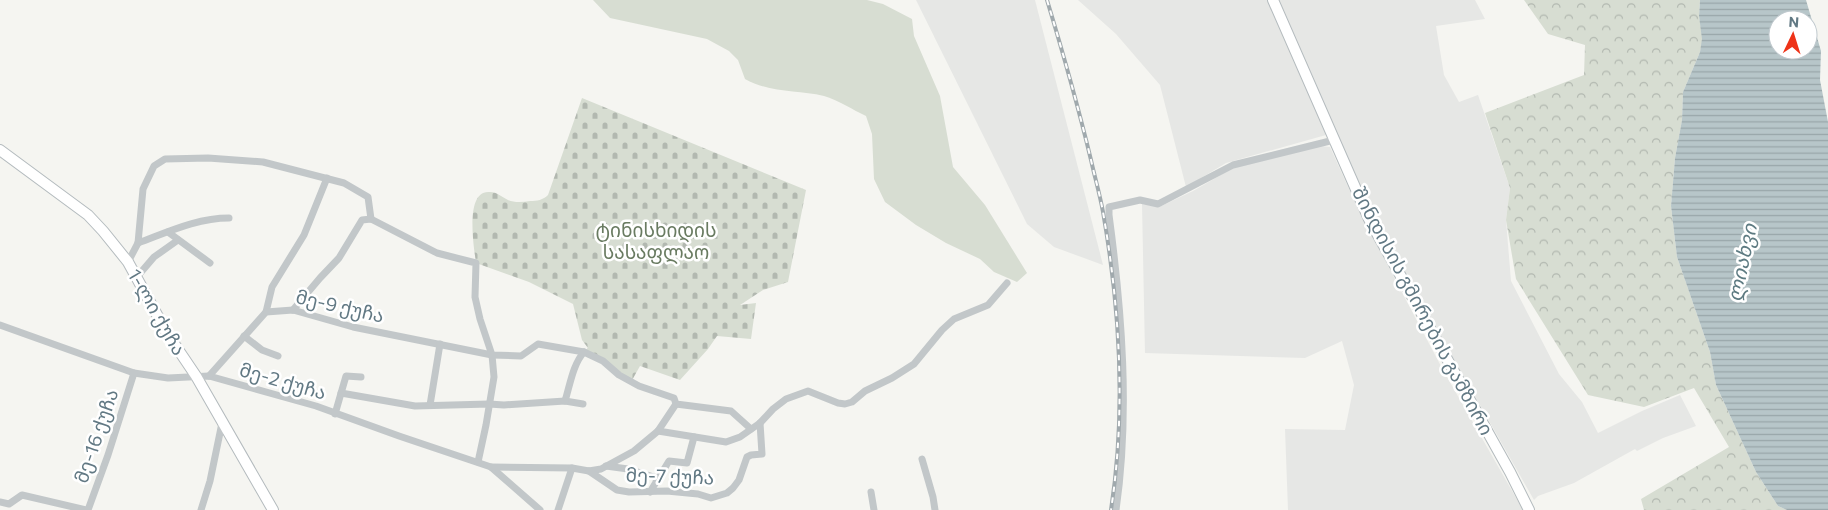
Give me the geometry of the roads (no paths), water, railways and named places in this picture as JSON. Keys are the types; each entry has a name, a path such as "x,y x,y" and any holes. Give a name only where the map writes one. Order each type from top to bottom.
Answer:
{"main road":[{"name":"შინდისის გმირების გამზირი","path":"1273,0 1369,219 1530,510"},
{"name":"1-ლი ქუჩა","path":"0,150 88,216 103,230 128,262 167,333 196,376 273,510"}],"street":[{"path":"1116,510 1123,435 1122,366 1118,282 1109,207 1140,200 1158,204 1233,165 1334,140"},
{"path":"128,262 138,243 143,189 154,166 165,159 208,158 263,162 327,178 344,183 368,197 371,219"},
{"path":"209,376 266,312 272,287 304,235 327,178"},
{"path":"138,243 191,224 211,219 229,218"},
{"path":"293,310 339,258 362,220 371,219 437,253 476,263 475,297 492,355 494,376 478,462"},
{"path":"168,232 210,263"},
{"path":"136,278 154,257 178,240"},
{"path":"658,431 726,442 740,437 760,423 786,399 808,391 838,403 852,402 864,391 892,378 914,364 942,330 954,319 988,305 1007,283"},
{"name":"მე-9 ქუჩა","path":"266,312 293,310 352,327 492,355 521,356 538,344 584,352 603,361 619,375 631,382 674,398 676,404"},
{"name":"მე-2 ქუჩა","path":"0,325 134,373 168,378 209,376 316,406 492,467 540,510"},
{"path":"244,336 262,350 278,356"},
{"path":"430,405 440,344"},
{"path":"566,400 580,356 584,352"},
{"name":"მე-16 ქუჩა","path":"87,510 108,455 134,373"},
{"path":"335,414 346,376 361,377"},
{"path":"341,393 415,406 504,405 566,400 583,404"},
{"path":"492,467 572,468 589,471 602,469 634,451 658,431 676,404 731,411 751,429"},
{"path":"201,510 210,481 222,423"},
{"name":"მე-7 ქუჩა","path":"589,471 617,490 698,494 712,498 727,493 739,480 747,457 762,454 760,423"},
{"path":"650,492 669,461 687,462 694,437"},
{"path":"922,459 933,497 934,510"},
{"path":"606,466 628,469 657,478"},
{"path":"558,510 572,468"},
{"path":"871,492 874,510"},
{"path":"0,502 9,504 22,495 87,510"}],"water":[{"name":"ლიახვი","path":"1700,0 1806,0 1809,10 1768,10 1768,60 1818,60 1818,41 1821,51 1820,80 1828,122 1828,510 1787,510 1778,506 1756,472 1716,385 1710,352 1677,257 1671,206 1675,158 1682,120 1683,92 1700,52 1702,39 1699,16"}],"railway":[{"path":"1047,0 1076,100 1099,193 1114,286 1120,398 1116,473 1111,510"}],"park label":[{"name":"ტინისხიდის სასაფლაო","path":"656,241"}]}
